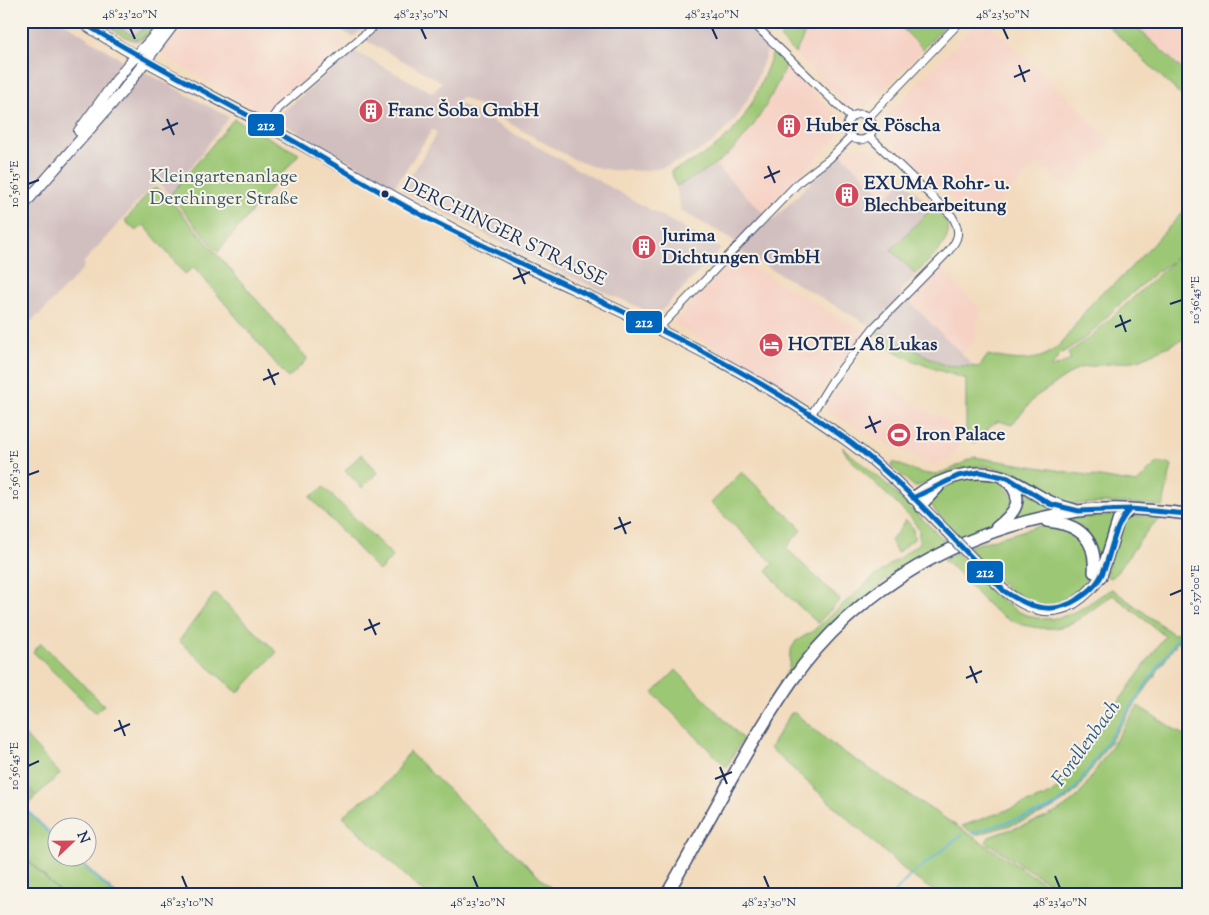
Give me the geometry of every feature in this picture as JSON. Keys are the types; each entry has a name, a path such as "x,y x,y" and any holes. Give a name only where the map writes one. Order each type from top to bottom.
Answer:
{"main road":[{"name":"DERCHINGER STRASSE","path":"80,21 141,58 267,126 428,218 659,328 699,349 811,415 860,450 904,488 1004,591 1017,601 1031,607 1056,609 1070,605 1085,595 1098,574"},
{"path":"21,208 116,99 141,58 168,21"},
{"path":"21,200 141,58 176,21"},
{"path":"917,502 943,482 969,473 980,472 1001,476 1014,481 1050,504 1079,511"},
{"path":"992,531 1011,516 1016,506 1014,490 1001,476"},
{"path":"1098,574 1119,519 1130,509"},
{"path":"667,894 791,681 820,645 887,585 937,554 992,531 1036,520 1079,511 1130,509 1188,514"},
{"path":"1036,520 1062,522 1081,532 1089,542 1094,554 1098,574"}],"street":[{"path":"267,126 278,108 380,21"},
{"path":"751,21 850,118"},
{"path":"869,117 961,21"},
{"path":"850,118 862,114 869,117 873,124 869,136"},
{"path":"850,118 847,127 851,137 858,140 869,136"},
{"path":"811,415 832,381 874,327 948,252 958,238 958,227 952,216 869,136"},
{"path":"659,328 799,182 829,159 851,137"}],"shaded area":[{"path":"21,21 62,21 120,59 229,117 170,195 159,184 152,186 84,262 83,269 41,313 21,329 21,219 30,209 21,198"},
{"path":"101,21 161,21 144,42 134,42"},
{"path":"187,21 311,21 348,42 268,112 263,113 162,55 163,51"},
{"path":"326,21 372,21 353,37"},
{"path":"388,21 741,21 768,48 752,92 735,120 713,142 691,156 661,168 641,171 610,170 591,166 575,160 462,97 457,102 721,249 662,310 654,314 538,262 402,191 437,133 435,131 432,130 395,186 282,123 279,115 354,51 433,93 442,82 365,40"},
{"path":"816,21 895,21 923,49 868,106 849,106 795,54 806,31"},
{"path":"979,21 986,21 1112,140 1065,186 1038,164 983,218 966,203 961,209 884,134 883,119"},
{"path":"1130,21 1188,21 1188,60 1180,68"},
{"path":"786,66 840,118 840,135 763,213 716,166 749,134 763,114"},
{"path":"847,145 852,148 869,147 904,180 886,198 840,153"},
{"path":"840,153 886,198 904,180 932,208 891,250 916,274 900,292 976,368 944,365 920,354 741,252 732,239 681,211 676,186 716,166 772,221"},
{"path":"735,258 867,332 810,402 677,326 676,320"},
{"path":"941,267 980,310 975,342 962,354 908,299"},
{"path":"851,369 966,432 966,436 949,460 932,466 823,410"}],"green space":[{"path":"149,21 160,21 148,34 138,39 127,38 112,29 114,25 133,36 140,32"},
{"path":"791,21 812,21 804,29 806,31 795,54 780,38"},
{"path":"895,21 950,21 923,49"},
{"path":"1103,21 1130,21 1188,75 1188,102"},
{"path":"773,52 786,66 766,106 755,123 744,138 716,163 676,186 671,171 711,150 738,125 748,110"},
{"name":"Kleingartenanlage Derchinger Straße","path":"234,119 299,154 218,252 170,195"},
{"path":"156,188 165,194 307,358 288,378 194,267 185,274 144,225 136,231 125,221 151,190"},
{"path":"1188,207 1188,245 1170,263 1155,273 1120,304 1084,339 1060,354 1051,368 1071,360 1068,353 1089,338 1188,248 1188,337 1139,360 1079,368 1035,397 1012,425 999,421 993,424 975,443 966,436 966,379 929,367 901,355 889,348 876,330 944,365 979,367 988,355 1013,359 1032,359 1046,355 1067,336 1102,292 1115,284"},
{"path":"932,208 946,222 947,236 939,250 916,274 891,250"},
{"path":"842,447 883,481 948,544 919,559 882,583 784,684 781,683 789,668 790,651 796,641 813,631 875,576 919,543 919,530 912,519 848,457"},
{"path":"361,454 378,472 362,488 345,471"},
{"path":"974,457 1137,483 1157,462 1172,465 1163,506 1121,503 1061,504 1004,470 985,466 963,468 915,487 891,466 892,463 896,463 919,472 935,474 952,469"},
{"path":"742,472 802,529 786,548 840,600 818,623 788,596 767,571 773,563 711,503"},
{"path":"963,478 993,478 1004,485 1014,500 1001,520 969,532 960,538 935,511 931,503 940,491"},
{"path":"1016,486 1060,510 1014,519"},
{"path":"324,487 393,556 379,571 310,497"},
{"path":"1121,514 1102,568 1083,528 1066,519"},
{"path":"1135,516 1163,517 1150,527 1114,576 1109,578 1106,575 1114,540 1122,525 1128,519"},
{"path":"906,520 913,528 914,539 897,553 891,541"},
{"path":"1050,525 1072,531 1084,541 1089,554 1089,568 1085,582 1076,595 1063,603 1046,606 1019,597 995,577 968,547 1039,526"},
{"path":"956,552 1006,604 1021,613 1036,618 1053,618 1072,613 1112,589 1173,634 1178,633 1188,620 1188,648 1178,641 1078,789 1067,799 1043,813 976,835 962,826 1047,796 1058,788 1165,636 1113,595 1079,619 1063,626 1042,628 1017,623 993,609 942,559"},
{"path":"215,593 277,652 238,693 179,641"},
{"path":"41,643 104,705 96,713 33,652"},
{"path":"676,670 743,739 726,767 653,693"},
{"path":"1138,706 1188,738 1188,894 1066,894 986,842 989,837 1037,821 1059,811 1080,794"},
{"path":"791,713 795,713 834,746 1061,894 938,894 910,875 770,748"},
{"path":"21,731 60,774 36,796 21,779"},
{"path":"409,752 557,894 425,894 343,817 355,805 384,785"},
{"path":"21,782 35,797 25,808 48,830 48,868 88,868 116,894 62,894 21,853"},
{"path":"21,854 61,894 21,894"}],"waterway":[{"name":"Forellenbach","path":"972,833 1044,811 1057,805 1075,789 1188,623"},
{"path":"21,805 48,832"},
{"name":"Forellenbach","path":"893,894 910,876 963,834"},
{"path":"86,868 114,894"}],"transit line":[{"name":"212","path":"80,21 126,49 267,126 429,219 698,349 750,377 801,408 871,458 930,514 1004,591 1013,597 1031,605 1049,608 1068,604 1090,590 1100,578 1119,525 1130,509"},
{"name":"212","path":"913,498 958,476 980,472 1008,478 1050,504 1079,511 1130,509 1188,514"}],"place":[{"name":"Franc Šoba GmbH","path":"371,111"},
{"name":"Huber & Pöscha","path":"789,126"},
{"name":"EXUMA Rohr- u. Blechbearbeitung","path":"847,195"},
{"name":"Jurima Dichtungen GmbH","path":"644,247"},
{"name":"HOTEL A8 Lukas","path":"771,345"},
{"name":"Iron Palace","path":"899,435"}]}
